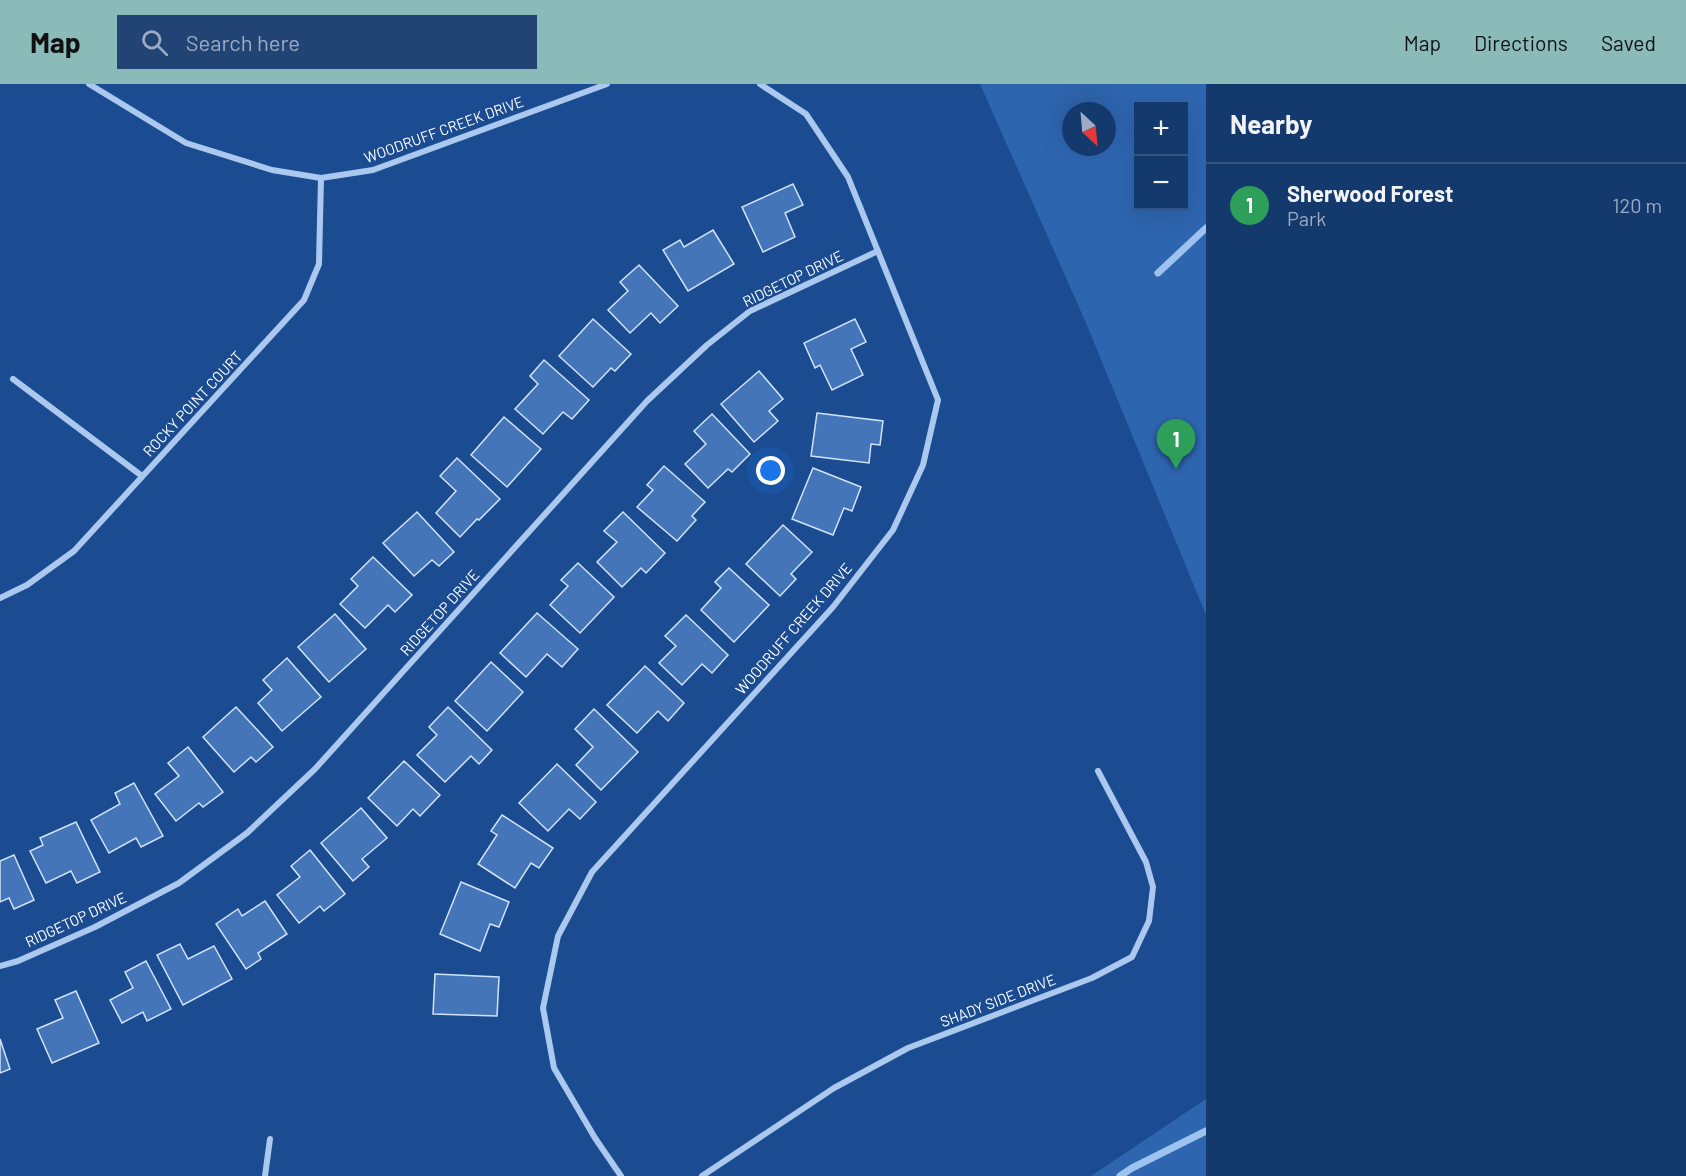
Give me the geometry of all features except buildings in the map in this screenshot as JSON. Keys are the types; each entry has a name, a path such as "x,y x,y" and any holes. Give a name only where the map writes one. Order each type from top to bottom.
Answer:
{"street":[{"name":"WOODRUFF CREEK DRIVE","path":"89,84 186,143 272,170 321,178 373,170 607,84"},
{"name":"WOODRUFF CREEK DRIVE","path":"621,1176 595,1138 554,1068 543,1008 558,936 592,872 833,607 894,530 923,465 939,400 848,177 806,114 760,84"},
{"name":"ROCKY POINT COURT","path":"0,598 27,585 74,551 304,300 319,264 321,178"},
{"name":"RIDGETOP DRIVE","path":"0,966 18,961 95,927 179,883 247,833 315,769 647,401 707,345 750,311 878,251"},
{"path":"13,379 142,476"},
{"name":"SHADY SIDE DRIVE","path":"702,1176 834,1088 908,1048 1092,978 1132,957 1149,921 1153,887 1146,862 1098,771"},
{"path":"265,1176 270,1139"}],"shaded area":[{"path":"980,84 1206,84 1206,615 1086,323"},
{"path":"1206,1099 1206,1176 1091,1176"}],"waterway":[{"path":"1158,273 1206,228"},
{"path":"1120,1176 1206,1131"}],"place":[{"name":"Sherwood Forest","path":"1176,469"}]}
